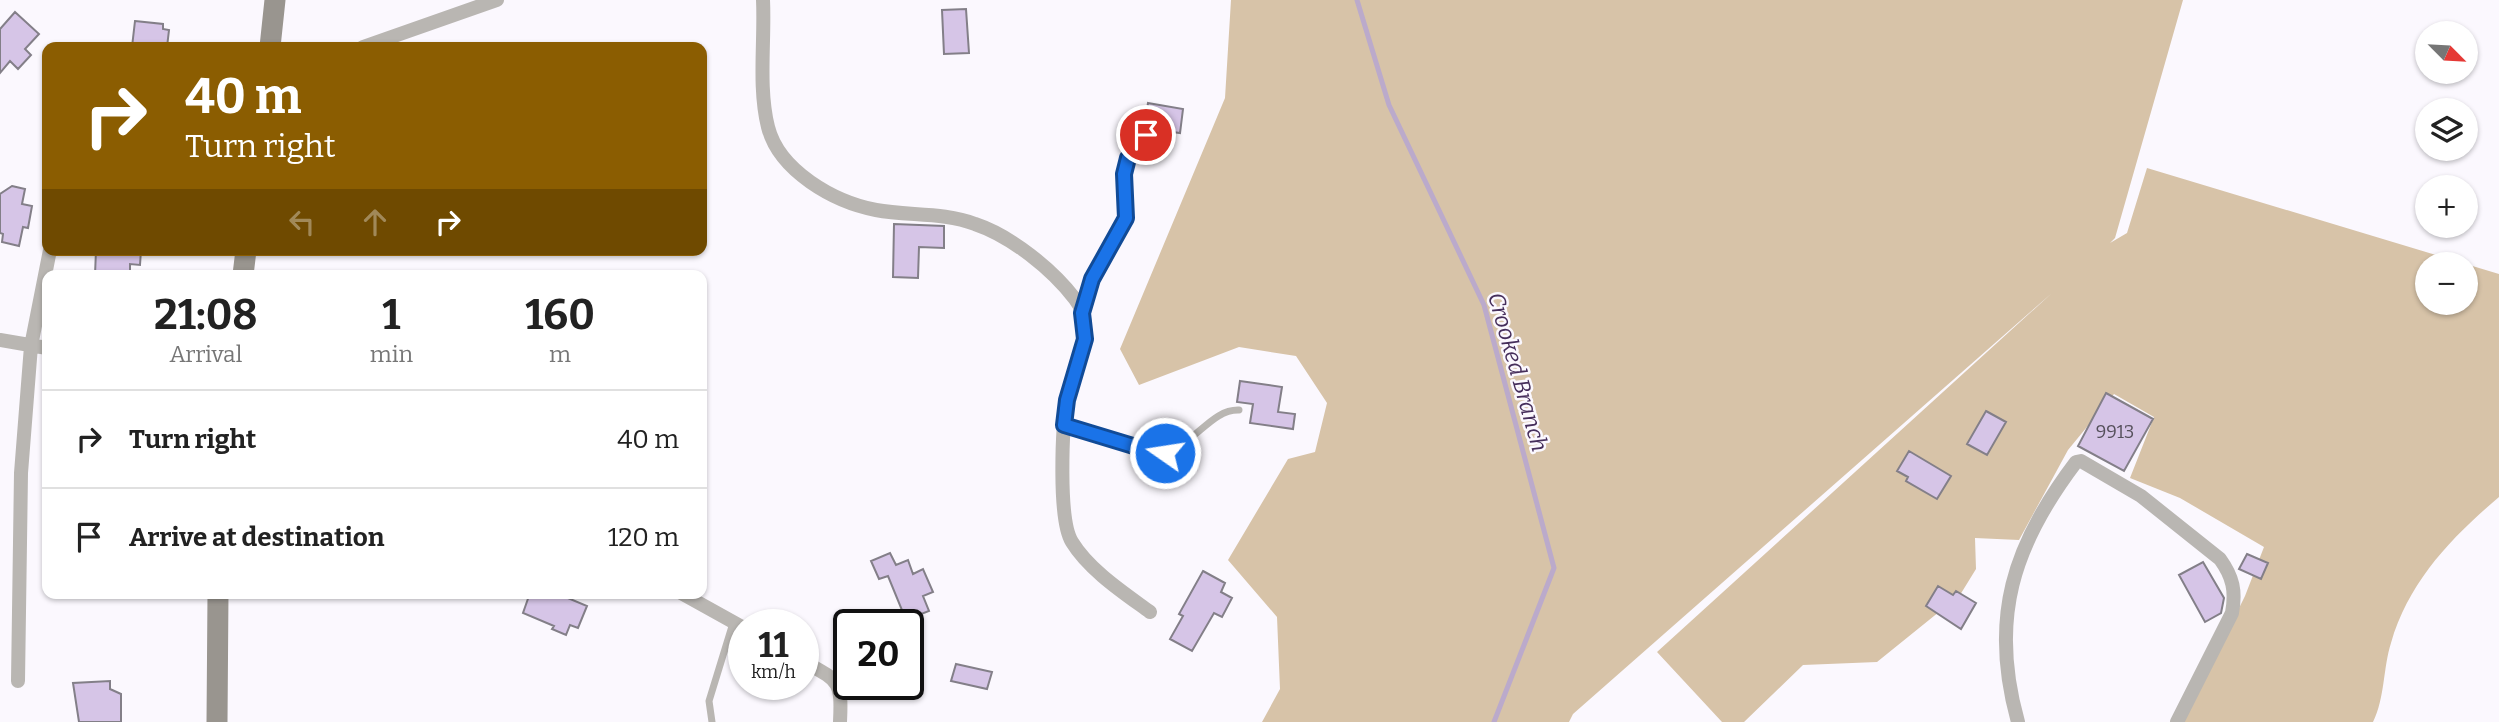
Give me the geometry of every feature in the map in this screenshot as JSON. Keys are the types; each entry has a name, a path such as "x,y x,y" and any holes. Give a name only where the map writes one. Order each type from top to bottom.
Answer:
{"street":[{"path":"271,42 275,0"},
{"path":"377,42 497,0"},
{"path":"762,0 765,110 768,129 789,165 804,177 851,203 875,210 959,219 998,233 1020,247 1067,291 1082,313 1085,339 1067,400 1064,425 1067,533 1087,560 1150,612"},
{"path":"18,681 21,473 31,346 42,290"},
{"path":"0,340 42,347"},
{"path":"2018,722 2006,648 2012,580 2020,554 2038,521 2066,475 2076,462 2081,461 2141,496 2180,525 2220,559 2231,579 2235,598 2232,613 2177,722"},
{"path":"216,722 218,599"},
{"path":"692,599 728,619"},
{"path":"819,670 836,679 840,686 840,722"}],"lane":[{"path":"1082,313 1092,279 1126,218 1124,174 1128,158 1146,135"},
{"path":"1064,425 1153,452 1165,453 1177,450 1226,412 1239,410"},
{"path":"712,722 709,701 728,653"}],"shaded area":[{"path":"1231,0 2183,0 2115,238 2110,243 2127,233 2147,168 2426,252 2415,252 2415,315 2478,315 2478,268 2499,274 2499,497 2449,544 2409,600 2391,643 2380,703 2373,722 2183,722 2245,596 2264,547 2180,498 2130,478 2154,417 2114,394 2068,450 2019,540 1975,538 1976,569 1960,595 1877,662 1803,665 1744,722 1722,722 1657,652 2052,293 1573,714 1569,722 1262,722 1280,689 1277,617 1228,560 1288,459 1315,452 1327,403 1296,356 1239,347 1139,385 1120,349 1225,98"}],"building":[{"path":"966,9 969,53 944,54 942,10"},
{"path":"15,12 39,34 25,49 31,55 18,69 10,61 0,73 0,29"},
{"path":"135,21 163,24 163,29 169,30 168,42 133,42"},
{"path":"1148,103 1183,109 1180,133 1144,128"},
{"path":"12,186 25,189 22,204 32,206 28,228 23,227 19,246 2,242 3,234 0,233 0,194"},
{"path":"894,224 944,226 944,248 919,247 918,278 893,277"},
{"path":"96,256 141,256 140,265 130,264 130,270 95,270"},
{"path":"1240,381 1282,387 1278,412 1295,414 1293,429 1250,423 1253,404 1237,402"},
{"path":"2106,393 2153,419 2124,471 2078,446"},
{"path":"1986,411 2006,422 1987,455 1967,444"},
{"path":"1909,451 1951,476 1937,499 1906,481 1908,477 1897,471"},
{"path":"890,553 896,565 908,560 913,574 923,569 933,592 923,596 929,611 924,613 924,609 902,609 888,576 879,579 871,561"},
{"path":"2247,554 2268,563 2261,579 2239,569"},
{"path":"2203,562 2224,598 2221,613 2205,622 2179,575"},
{"path":"1203,571 1225,583 1221,592 1232,598 1222,617 1214,613 1192,651 1170,639 1183,616 1179,614"},
{"path":"1938,586 1953,595 1956,591 1976,603 1961,629 1926,606"},
{"path":"528,599 570,599 587,606 578,628 570,625 566,635 552,629 554,626 523,613"},
{"path":"956,664 992,672 987,689 951,681"},
{"path":"110,681 110,689 121,694 121,722 79,722 73,683"}],"waterway":[{"name":"Crooked Branch","path":"1357,0 1389,105 1484,305 1554,568 1494,722"}],"route":[{"path":"1146,135 1135,145 1124,174 1126,218 1092,279 1082,313 1085,339 1067,400 1064,425 1153,452 1165,453"}]}
